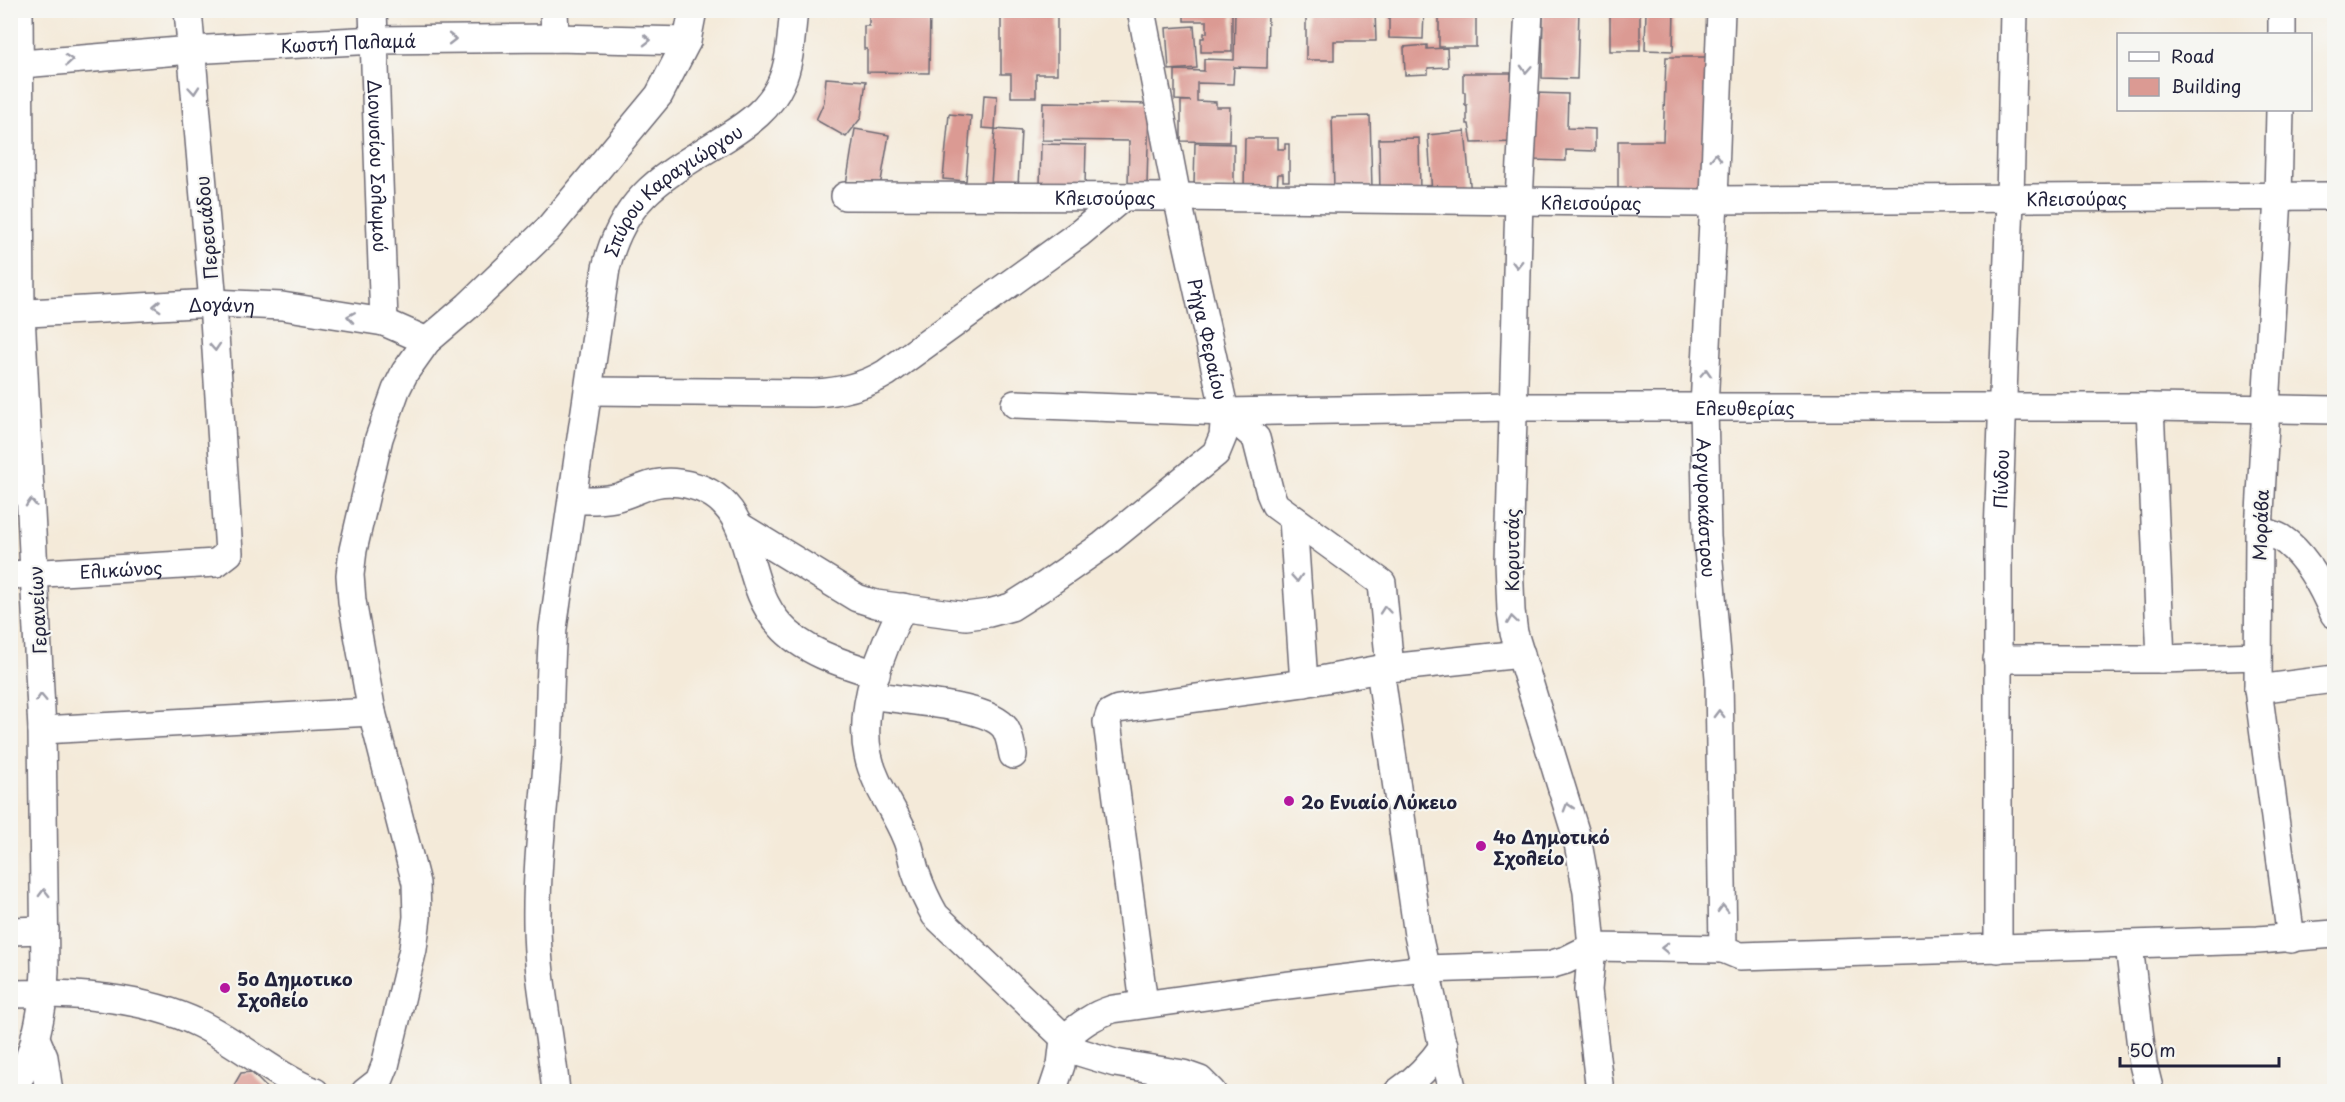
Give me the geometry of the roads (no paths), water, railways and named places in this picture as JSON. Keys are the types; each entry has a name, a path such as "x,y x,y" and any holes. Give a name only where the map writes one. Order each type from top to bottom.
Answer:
{"street":[{"name":"Γερανείων","path":"10,1090 26,1069 32,1054 45,993 42,730 23,574 16,314 14,65 19,10"},
{"name":"Περεσιάδου","path":"188,10 213,303 228,553"},
{"name":"Διονυσίου Σολωμού","path":"373,10 384,322"},
{"path":"554,10 555,38"},
{"path":"365,1092 379,1081 385,1066 413,949 417,917 416,883 372,712 352,601 350,575 369,473 389,406 405,372 427,340 514,264 555,222 659,95 687,41 693,10"},
{"name":"Σπύρου Καραγιώργου","path":"556,1092 539,968 537,925 553,628 606,268 612,244 625,219 644,193 738,131 766,109 782,81 790,50 794,10"},
{"name":"Ρήγα Φεραίου","path":"1141,10 1177,197 1225,412 1256,438 1270,494 1275,505 1382,583 1385,668 1416,924 1453,1092"},
{"name":"Κορυτσάς","path":"1529,10 1519,200 1509,561 1511,611 1514,633 1577,838 1587,892 1592,947 1588,990 1600,1092"},
{"name":"Αργυροκάστρου","path":"1720,10 1704,408 1707,537 1719,678 1732,953"},
{"name":"Πίνδου","path":"1998,949 1998,535 2014,10"},
{"path":"2282,10 2282,33"},
{"name":"Κωστή Παλαμά","path":"14,65 191,50 375,40 555,38 687,41"},
{"name":"Μοράβα","path":"2280,111 2278,197 2259,530 2258,689 2291,939"},
{"name":"Κλεισούρας","path":"845,196 1702,203 1714,200 2010,200 2334,196"},
{"path":"589,391 833,393 858,387 886,373 1080,233 1122,198"},
{"name":"Δογάνη","path":"16,314 213,303 282,306 384,322 427,340"},
{"name":"Ελευθερίας","path":"1016,404 1225,412 1514,406 1704,408 2150,406 2334,410"},
{"path":"2150,406 2161,659"},
{"path":"741,527 857,598 876,604 966,616 989,613 1011,607 1103,545 1216,453 1223,436 1225,412"},
{"path":"573,500 613,498 646,484 661,482 700,487 728,507 741,527 760,594 779,625 795,639 847,665 899,700 924,702 982,713 1005,727 1013,755"},
{"path":"1293,519 1304,683"},
{"path":"2259,530 2279,537 2294,550 2329,600 2334,614"},
{"name":"Ελικώνος","path":"23,574 216,563 228,553"},
{"path":"903,607 886,640 874,684 865,732 868,756 885,798 907,839 924,895 934,915 1079,1052 1115,1063 1183,1074 1200,1080 1212,1092"},
{"path":"1144,1004 1107,722 1110,713 1118,709 1304,683 1385,668 1521,654"},
{"path":"1997,659 2161,659 2258,656"},
{"path":"2258,689 2334,679"},
{"path":"42,730 372,712"},
{"path":"10,931 45,930"},
{"path":"1052,1092 1061,1065 1064,1039 1098,1014 1144,1004 1425,969 1549,965 1566,960 1592,947 1732,953 1998,949 2291,939 2334,934"},
{"path":"2129,945 2143,1064 2150,1092"},
{"path":"10,994 45,993 111,999 180,1015 202,1025 286,1078 315,1092"},
{"path":"35,1035 44,1057 49,1092"},
{"path":"1398,1092 1430,1065 1444,1045"}],"place":[{"name":"2ο Ενιαίο Λύκειο","path":"1289,801"},
{"name":"4ο Δημοτικό Σχολείο","path":"1481,846"},
{"name":"5o Δημοτικο Σχολείο","path":"225,988"}]}
